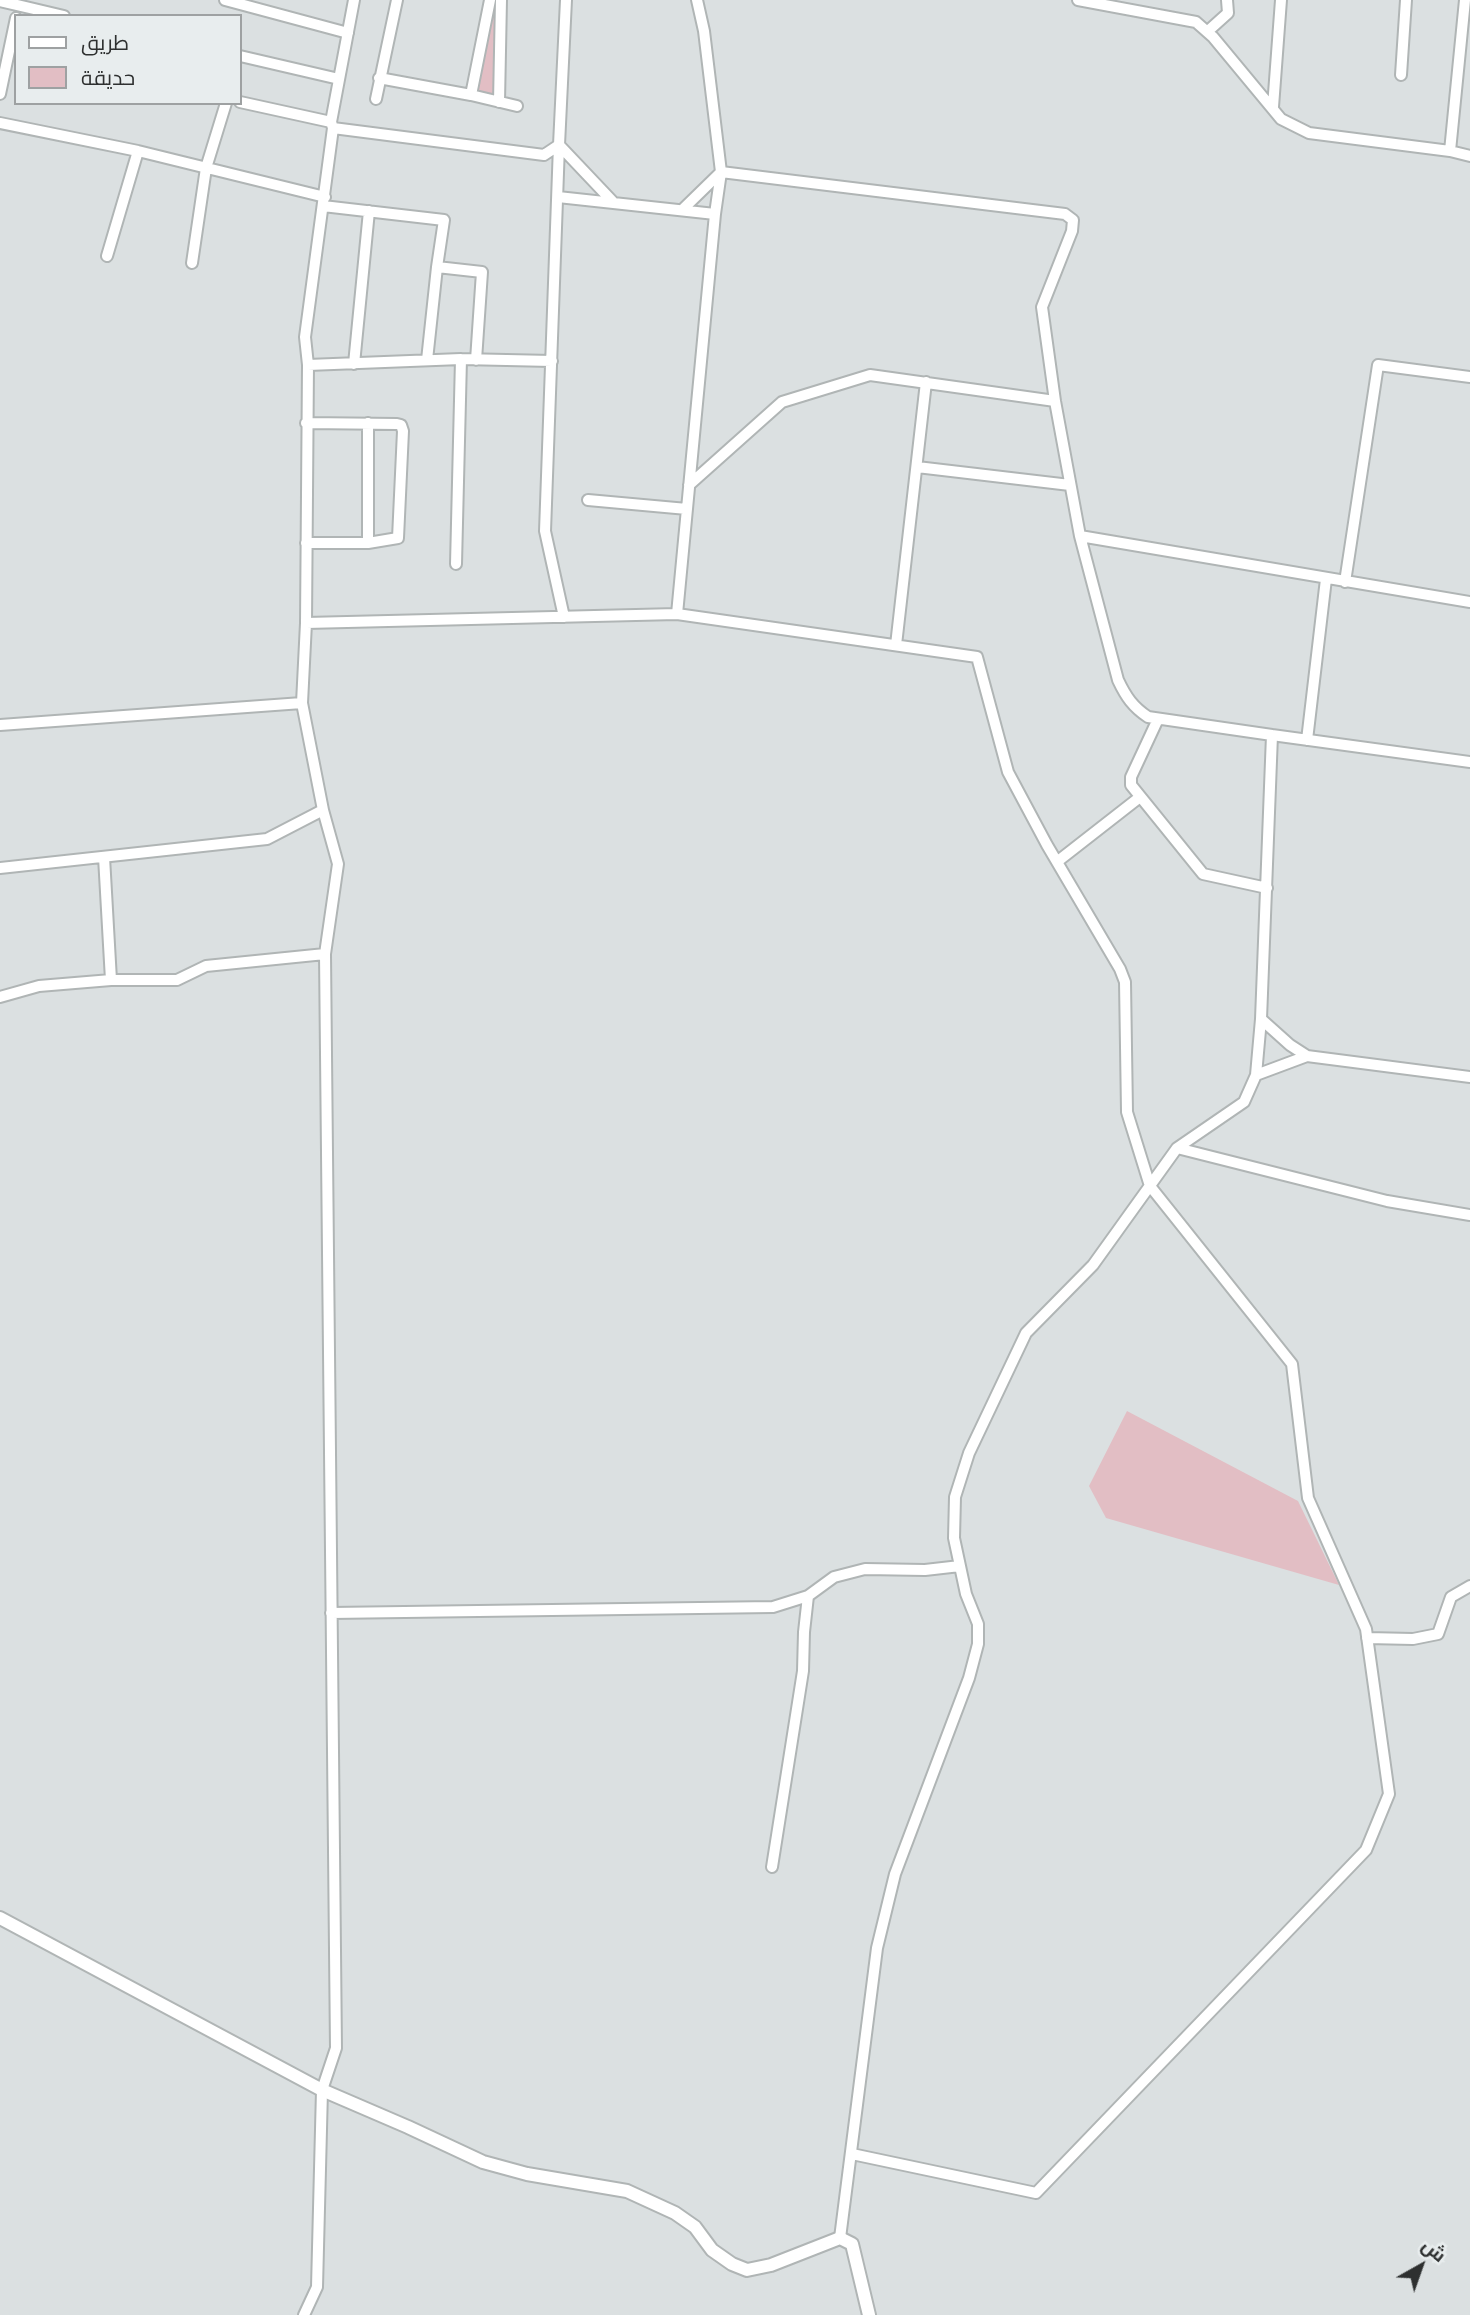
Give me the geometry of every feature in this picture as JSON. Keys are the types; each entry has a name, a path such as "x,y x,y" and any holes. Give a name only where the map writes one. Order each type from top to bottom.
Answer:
{"street":[{"path":"225,0 348,33"},
{"path":"304,2315 317,2287 322,2090 336,2048 325,954 338,864 323,810 302,703 306,624 308,365 305,337 332,125 354,0"},
{"path":"376,99 397,0"},
{"path":"471,95 490,0"},
{"path":"499,102 501,0"},
{"path":"564,617 545,531 566,0"},
{"path":"677,614 721,172 698,0"},
{"path":"1078,0 1196,22 1209,31 1281,119 1309,133 1450,151 1470,156"},
{"path":"1209,31 1228,13 1227,0"},
{"path":"1273,107 1281,0"},
{"path":"1401,75 1406,0"},
{"path":"1450,151 1465,0"},
{"path":"0,1 17,13"},
{"path":"0,93 14,26"},
{"path":"242,56 339,79"},
{"path":"379,78 517,106"},
{"path":"242,102 332,125 544,155 559,145"},
{"path":"192,263 206,168 225,105"},
{"path":"0,123 138,151 324,202 369,211 444,220 427,360"},
{"path":"559,145 614,203"},
{"path":"107,256 138,151"},
{"path":"682,210 721,172"},
{"path":"721,172 1065,214 1073,220 1072,231 1042,307 1055,401 1080,536 1118,680 1127,699 1136,710 1158,719 1470,762"},
{"path":"558,197 715,214"},
{"path":"354,364 369,211"},
{"path":"437,267 482,272 476,360"},
{"path":"308,365 461,359 552,361"},
{"path":"456,564 461,359"},
{"path":"1345,582 1378,365 1470,377"},
{"path":"689,485 782,402 870,374 1055,401"},
{"path":"896,645 926,382"},
{"path":"306,423 397,424 401,425 403,431 398,538 368,543 306,543"},
{"path":"368,423 368,543"},
{"path":"917,467 1070,485"},
{"path":"588,500 687,509"},
{"path":"1080,536 1470,602"},
{"path":"1307,740 1326,579"},
{"path":"306,624 677,614 977,657 1007,772 1125,982 1127,1112 1150,1186 1292,1364 1308,1498 1366,1629 1389,1794 1366,1850 1036,2193 852,2154"},
{"path":"0,725 302,703"},
{"path":"1158,719 1130,781 1140,797 1203,874 1267,888"},
{"path":"840,2238 877,1948 895,1874 969,1678 978,1644 978,1624 966,1594 954,1538 955,1497 969,1453 1026,1333 1093,1265 1177,1148 1244,1102 1256,1075 1261,1019 1272,735"},
{"path":"1058,861 1140,797"},
{"path":"0,867 267,839 323,810"},
{"path":"104,857 111,980"},
{"path":"0,997 39,986 111,980 177,980 206,966 325,954"},
{"path":"1261,1019 1307,1056 1470,1077"},
{"path":"1256,1075 1307,1056"},
{"path":"1177,1148 1387,1201 1470,1215"},
{"path":"331,1613 773,1606 808,1596 834,1577 864,1569 925,1570 960,1566"},
{"path":"1367,1638 1413,1639 1438,1634 1451,1597 1470,1586"},
{"path":"772,1867 803,1671 808,1596"},
{"path":"0,1918 322,2090 483,2162 527,2174 627,2191 675,2213 695,2227 712,2250 732,2264 747,2270 771,2266 840,2238 852,2244 869,2315"}],"green space":[{"path":"496,0 500,97 476,91"},
{"path":"1127,1411 1298,1501 1339,1585 1106,1518 1089,1486"}]}
